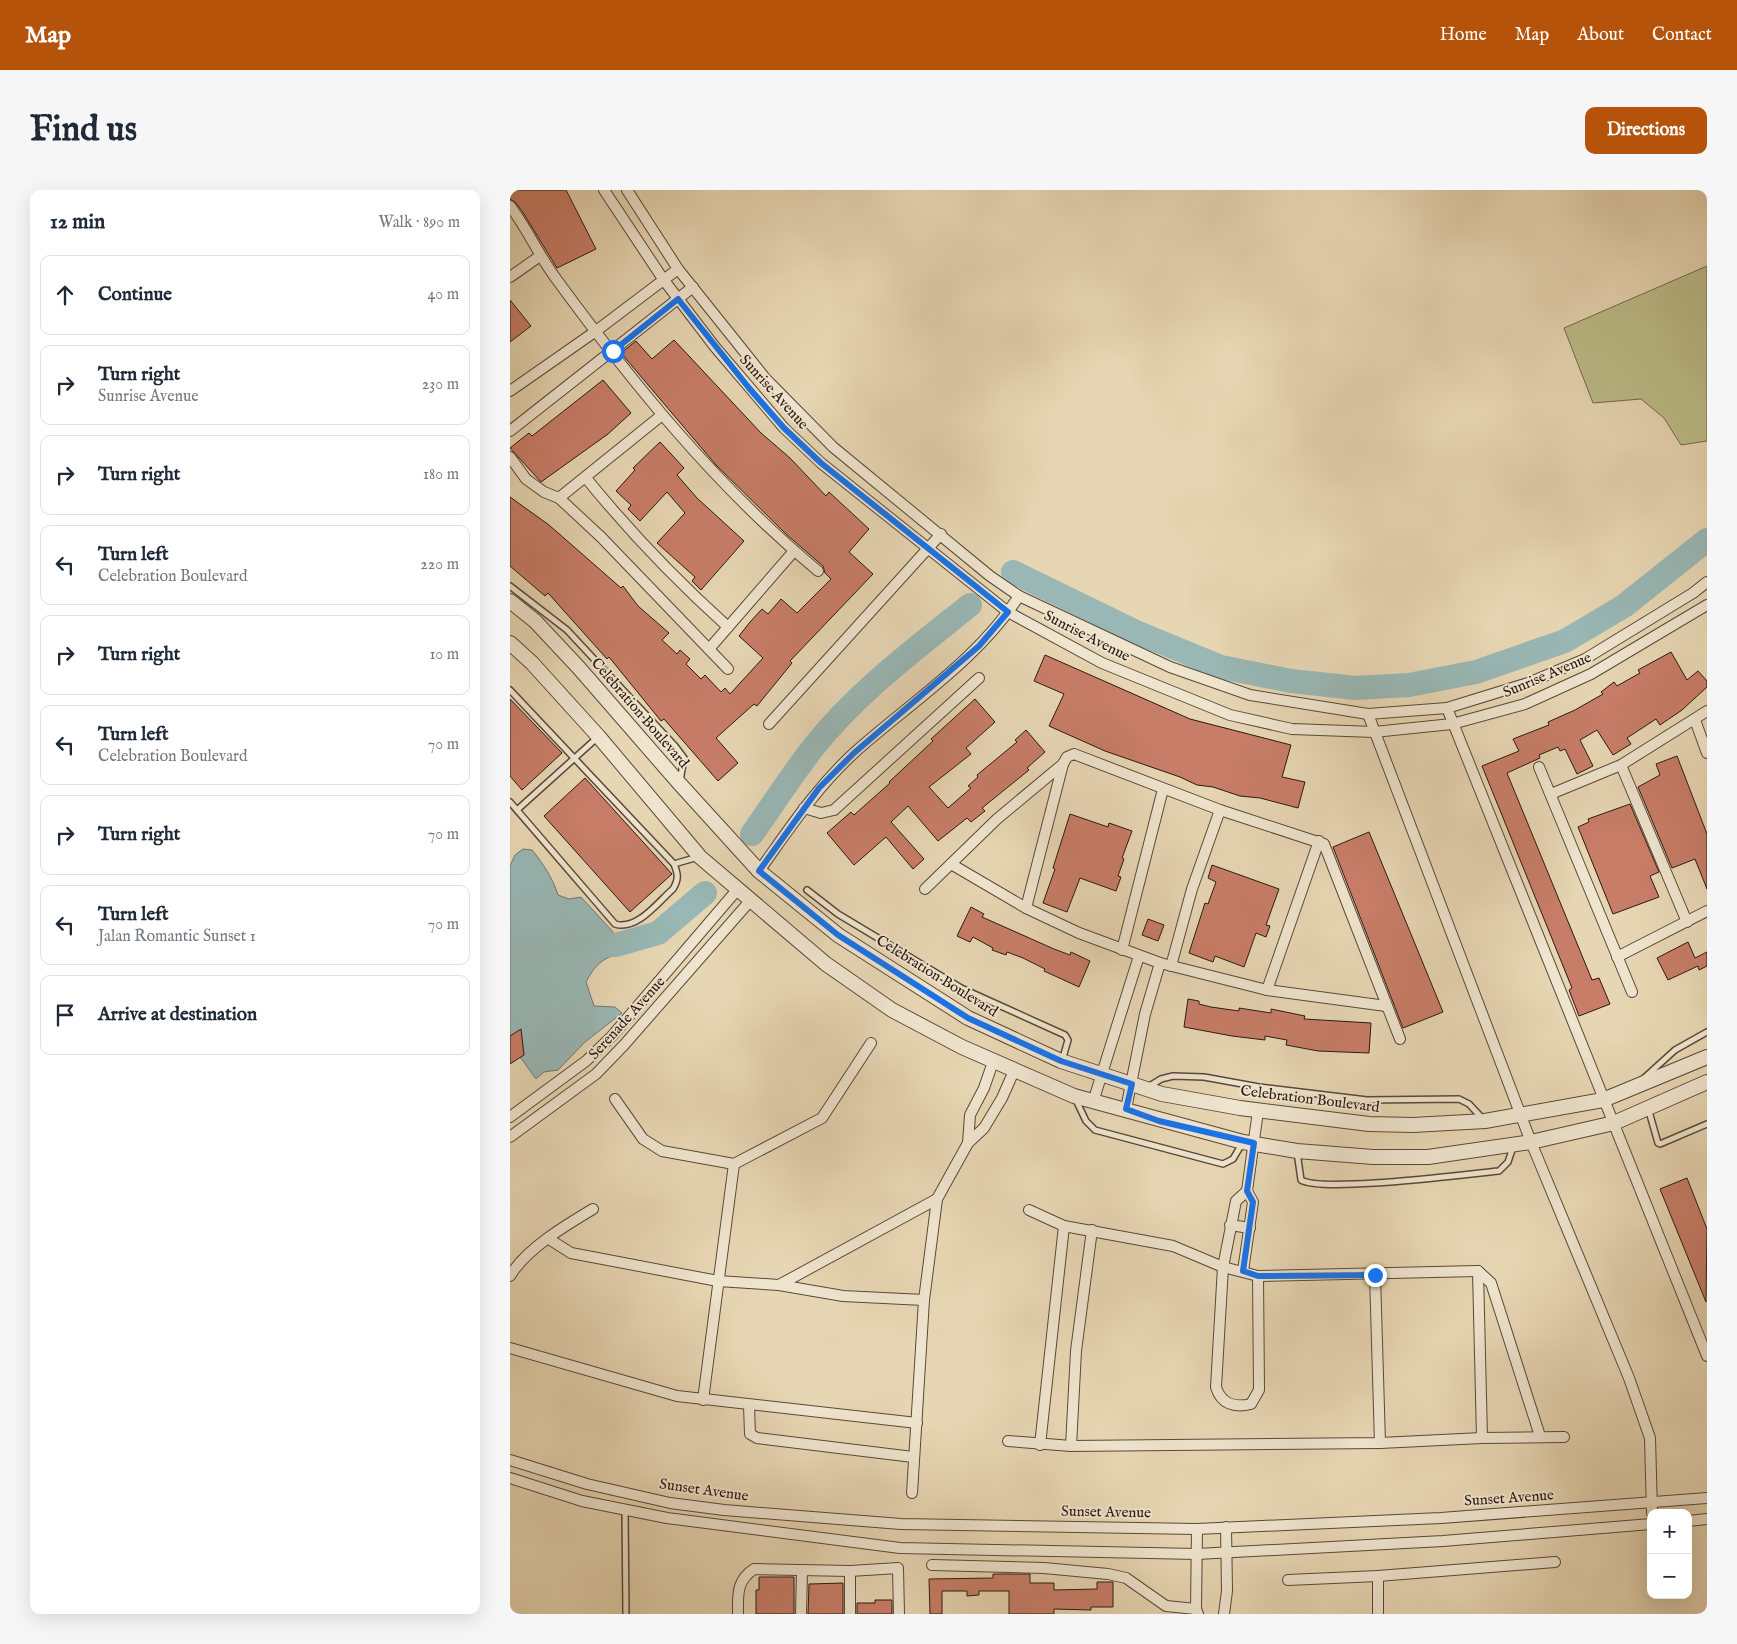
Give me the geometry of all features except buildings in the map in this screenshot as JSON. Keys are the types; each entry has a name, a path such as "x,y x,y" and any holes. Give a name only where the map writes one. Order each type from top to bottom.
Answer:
{"street":[{"name":"Sunrise Avenue","path":"604,190 663,279 715,347 784,428 821,463 1008,612 1102,663 1230,714 1292,729 1374,732 1452,724 1525,704 1583,677 1706,608"},
{"name":"Sunrise Avenue","path":"627,190 678,269 765,378 834,447 990,576 1019,596 1170,667 1250,695 1368,714 1447,708 1528,683 1585,659 1694,594 1707,582"},
{"path":"510,206 528,232 540,256 662,415 750,511 818,571"},
{"path":"510,277 540,256"},
{"path":"510,391 596,331 678,269"},
{"path":"510,431 693,287"},
{"path":"559,498 662,415"},
{"path":"510,457 526,479 544,492 559,498 601,537 659,600 728,669"},
{"path":"586,478 614,512 692,594 728,627"},
{"path":"769,724 941,534"},
{"path":"709,649 794,551"},
{"path":"1694,594 1706,608"},
{"path":"759,871 819,788 847,760 979,646 1019,596"},
{"name":"Celebration Boulevard","path":"510,601 535,621 573,661 679,784 759,871 838,935 968,1018 1061,1061 1162,1094 1258,1111 1369,1124 1485,1121 1604,1100 1707,1057"},
{"path":"510,642 532,663 599,736 700,857 826,964 892,1010 993,1062 1074,1096 1126,1109 1159,1121 1296,1151 1373,1157 1428,1157 1531,1142 1614,1123 1707,1082"},
{"path":"804,808 821,813 834,810 979,678"},
{"path":"1447,708 1707,1356"},
{"path":"1551,794 1620,765 1707,711"},
{"path":"1368,714 1531,1142 1629,1378 1650,1438 1652,1509"},
{"path":"1695,720 1707,753"},
{"path":"1026,908 1063,764 1067,757 1074,754 1220,810 1318,841 1327,848 1400,1039"},
{"path":"925,889 997,819 1063,764"},
{"path":"1620,765 1687,922"},
{"path":"1540,767 1632,992"},
{"path":"1122,950 1163,789"},
{"path":"1171,966 1192,889 1220,810"},
{"path":"1267,990 1318,841"},
{"path":"951,864 1026,908 1079,934 1160,963 1267,990 1386,1006"},
{"name":"Serenade Avenue","path":"510,1116 586,1061 612,1036 738,890"},
{"name":"Serenade Avenue","path":"510,1137 596,1074 624,1045 750,901"},
{"path":"1617,957 1707,911"},
{"path":"1093,1102 1139,956"},
{"path":"1126,1109 1145,1014 1160,963"},
{"path":"616,1099 643,1139 662,1151 734,1164 822,1118 871,1043"},
{"path":"968,1143 970,1115 984,1088 993,1062"},
{"path":"912,1493 924,1300 937,1199 968,1143 984,1128 1002,1098 1014,1071"},
{"path":"1243,1271 1253,1202 1247,1191 1249,1142 1258,1111"},
{"path":"703,1400 734,1164"},
{"path":"1247,1191 1236,1202 1222,1267 1216,1387 1221,1398 1230,1404 1251,1404 1259,1390 1258,1276"},
{"path":"778,1285 937,1199"},
{"path":"510,1276 515,1267 549,1239 593,1209"},
{"path":"1029,1210 1064,1226 1174,1246 1222,1267 1258,1276 1375,1275 1478,1271 1491,1283 1540,1436"},
{"path":"1230,1225 1250,1228"},
{"path":"1040,1445 1064,1226"},
{"path":"1071,1446 1076,1351 1092,1230"},
{"path":"549,1239 571,1253 718,1281 778,1285 843,1296 924,1300"},
{"path":"1478,1271 1482,1438"},
{"path":"1375,1275 1380,1443"},
{"path":"510,1348 647,1389 703,1400 917,1423"},
{"path":"749,1405 748,1427 750,1434 757,1438 913,1457"},
{"path":"1008,1441 1071,1446 1380,1443 1540,1436 1564,1437"},
{"name":"Sunset Avenue","path":"510,1460 587,1484 670,1502 724,1510 901,1524 1197,1529 1441,1518 1707,1498"},
{"path":"510,1478 582,1501 667,1518 900,1548 1197,1554 1443,1541 1647,1524"},
{"path":"1692,1521 1707,1519"},
{"path":"1224,1614 1228,1591 1226,1527"},
{"path":"932,1565 1044,1568 1108,1574 1126,1578 1166,1606 1197,1612 1197,1529"},
{"path":"1288,1580 1378,1576 1555,1562"},
{"path":"738,1614 738,1589 746,1574 754,1569 850,1571 898,1568 900,1614"},
{"path":"801,1614 802,1571"},
{"path":"850,1571 850,1614"},
{"path":"1378,1576 1378,1614"}],"lane":[{"path":"510,586 567,630 675,746 684,758 679,784"},
{"path":"510,690 674,864 679,877 673,889 633,924 623,926 615,924 510,802"},
{"path":"517,810 599,736"},
{"path":"674,864 700,857"},
{"path":"807,890 838,914 961,988 1065,1035 1068,1040 1061,1061"},
{"path":"1636,1086 1665,1057 1707,1032"},
{"path":"1146,1089 1161,1079 1173,1076 1204,1078 1259,1087 1367,1100 1459,1099 1469,1104 1485,1121"},
{"path":"1074,1096 1086,1121 1095,1130 1224,1164 1232,1159 1249,1142"},
{"path":"1648,1108 1658,1143 1660,1144 1707,1124"},
{"path":"1296,1151 1300,1176 1303,1182 1313,1184 1389,1182 1499,1171 1508,1162 1514,1144"},
{"path":"625,1509 626,1614"}],"green space":[{"path":"1707,266 1707,441 1681,445 1664,418 1641,399 1593,403 1564,328"}],"water":[{"path":"523,849 532,850 536,855 544,866 558,895 569,899 581,897 613,932 616,945 621,953 609,957 600,963 586,982 594,1006 615,1007 622,1013 585,1042 558,1070 544,1072 536,1079 510,1043 510,866 515,855"}],"waterway":[{"path":"1013,572 1136,632 1221,667 1291,681 1356,688 1409,685 1476,672 1565,641 1624,606 1707,540"},
{"path":"752,834 812,749 848,709 887,672 970,605"},
{"path":"583,943 616,945 658,933 705,893"}],"route":[{"path":"613,351 678,299 715,347 784,428 821,463 1008,612 979,646 854,753 819,788 759,871 838,935 968,1018 1061,1061 1132,1084 1126,1109 1159,1121 1243,1142 1254,1143 1247,1191 1253,1202 1243,1271 1258,1276 1375,1275"}]}
